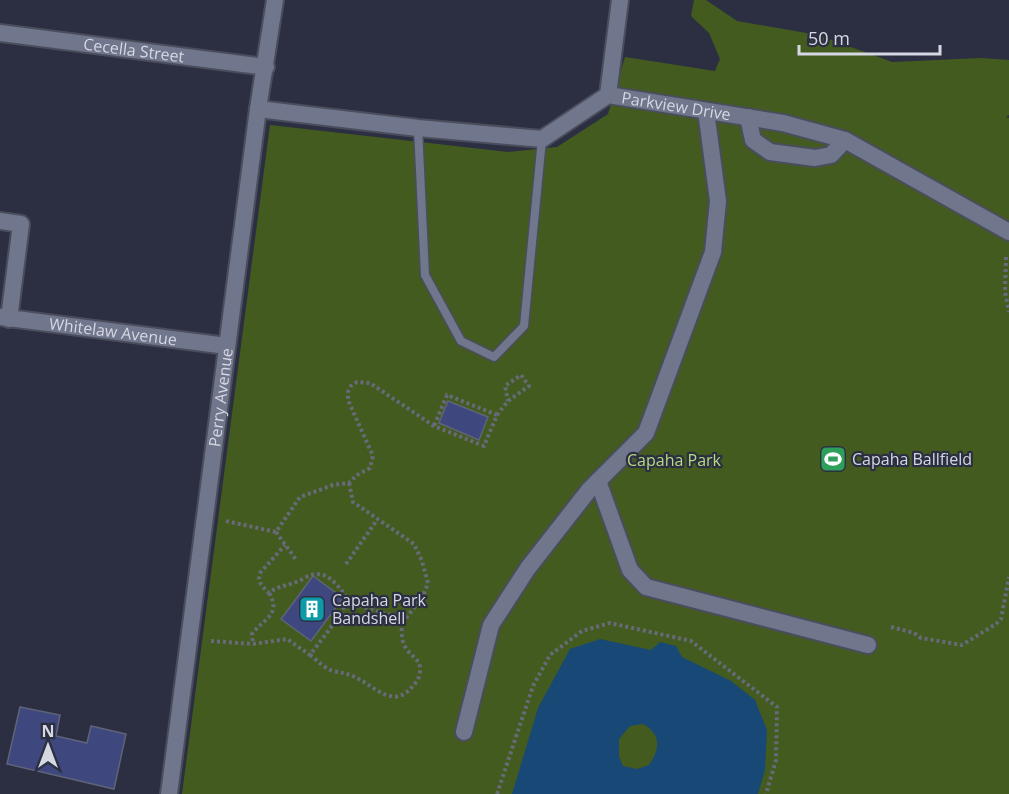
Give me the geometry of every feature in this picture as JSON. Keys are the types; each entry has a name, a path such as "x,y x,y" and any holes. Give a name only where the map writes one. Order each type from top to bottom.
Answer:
{"street":[{"name":"Perry Avenue","path":"169,794 258,109 267,67 275,0"},
{"path":"608,95 620,0"},
{"name":"Cecella Street","path":"0,33 267,67"},
{"name":"Parkview Drive","path":"542,139 608,95 783,123 845,140 1009,232"},
{"path":"258,109 418,128 542,139"},
{"path":"464,732 491,625 528,568 589,490 646,434 713,252 718,201 706,111"},
{"path":"748,117 753,140 770,152 815,158 831,155 845,140"},
{"path":"0,221 21,224 4,318"},
{"name":"Whitelaw Avenue","path":"4,318 227,346"},
{"path":"598,481 630,570 646,586 868,645"}],"lane":[{"path":"418,128 425,275 461,341 494,357 524,326 542,139"}],"path":[{"path":"1006,257 1005,292 1009,312"},
{"path":"276,531 300,497 333,485 349,483 357,475 370,468 373,456 348,400 351,386 357,382 370,383 434,426 484,446 497,415 508,401 529,386 521,375 505,386 508,401"},
{"path":"434,426 447,395 497,415"},
{"path":"349,483 353,502 414,544 428,583 423,596 407,617 361,606"},
{"path":"226,520 276,531 297,561"},
{"path":"346,564 377,520"},
{"path":"253,644 252,634 273,611 273,600 260,583 260,573 285,545"},
{"path":"269,592 276,587 300,581 310,575 322,574 334,581 345,595 343,616 332,626 310,655"},
{"path":"891,627 914,633 921,638 962,645 1001,619 1009,577"},
{"path":"211,641 253,644 287,639 331,671 346,673 381,694 391,697 409,691 417,681 420,670 417,658 405,648 402,616"},
{"path":"497,794 533,686 550,655 582,632 610,623 691,641 777,707 776,760 766,794"},
{"path":"397,650 405,648"}],"green space":[{"name":"Capaha Park","path":"694,0 706,0 737,21 818,35 892,62 981,58 1009,60 1009,115 1006,117 1009,118 1009,794 182,794 270,125 508,152 557,147 608,114 625,57 715,71 720,59 709,33 691,16"}],"water":[{"path":"600,639 651,650 660,642 676,646 682,657 731,681 755,700 767,730 765,770 758,794 512,794 538,708 570,649","holes":["643,724 654,733 657,743 649,765 637,769 623,766 619,756 619,739 630,726"]}],"building":[{"path":"448,401 488,417 479,440 439,423"},
{"name":"Capaha Park Bandshell","path":"313,576 343,598 311,641 281,619"},
{"path":"20,707 60,715 56,736 87,743 91,726 126,734 114,789 7,764"}],"place":[{"name":"Capaha Ballfield","path":"833,459"},
{"name":"Capaha Park Bandshell","path":"312,609"}]}
